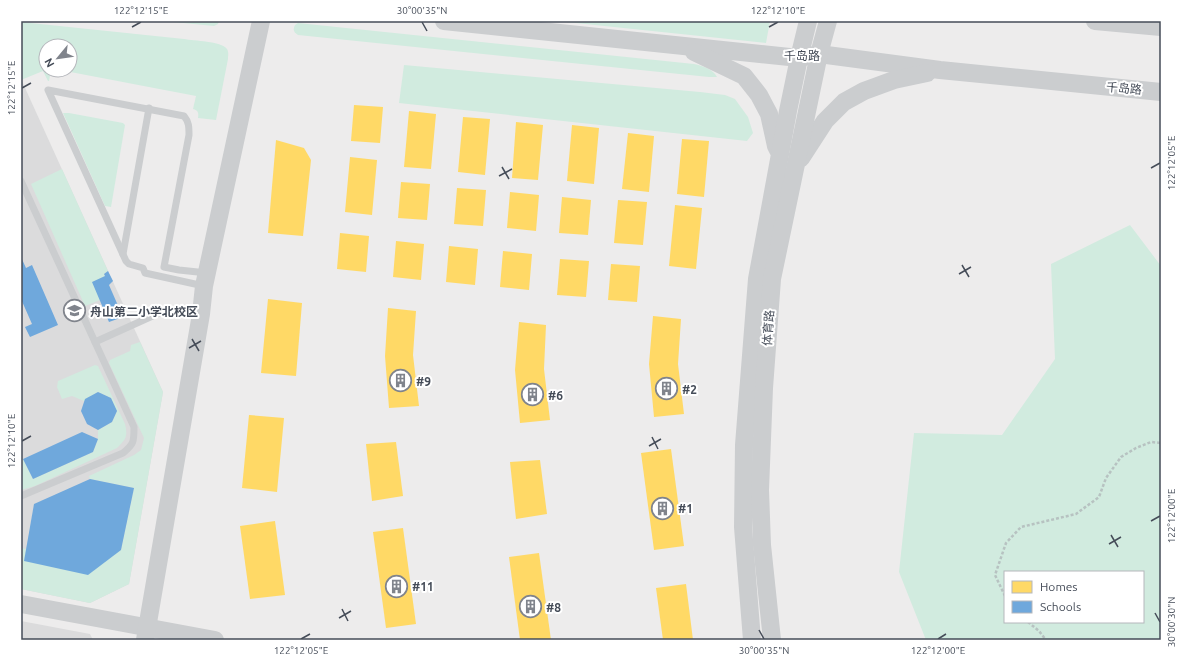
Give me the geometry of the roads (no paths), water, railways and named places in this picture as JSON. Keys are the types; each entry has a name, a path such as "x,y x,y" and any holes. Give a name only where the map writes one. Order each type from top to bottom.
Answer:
{"street":[{"path":"146,634 206,279 261,21"},
{"name":"千岛路","path":"444,21 799,58 819,54 940,70 1161,92"},
{"name":"体育路","path":"752,640 742,527 744,445 757,279 780,154 808,21"},
{"name":"体育路","path":"772,640 762,545 760,490 763,396 772,279 819,54 828,21"},
{"path":"1095,21 1161,27"},
{"path":"679,45 707,57 744,76 759,95 769,114 776,146 780,154"},
{"path":"796,166 825,121 844,102 864,91 894,80 940,70"},
{"path":"21,604 146,634 215,640"}],"lane":[{"path":"48,90 149,108 184,116 189,124 189,135 164,267 179,270 206,279 145,273 143,268 129,264 126,261 48,90"},
{"path":"122,254 149,108"},
{"path":"21,181 134,427 134,439 131,446 123,453 21,496"},
{"path":"95,342 168,309 201,314"}],"place":[{"name":"舟山第二小学北校区","path":"74,311"},
{"name":"#9","path":"401,381"},
{"name":"#2","path":"666,389"},
{"name":"#6","path":"532,395"},
{"name":"#1","path":"663,508"},
{"name":"#11","path":"396,586"},
{"name":"#8","path":"531,607"}]}
